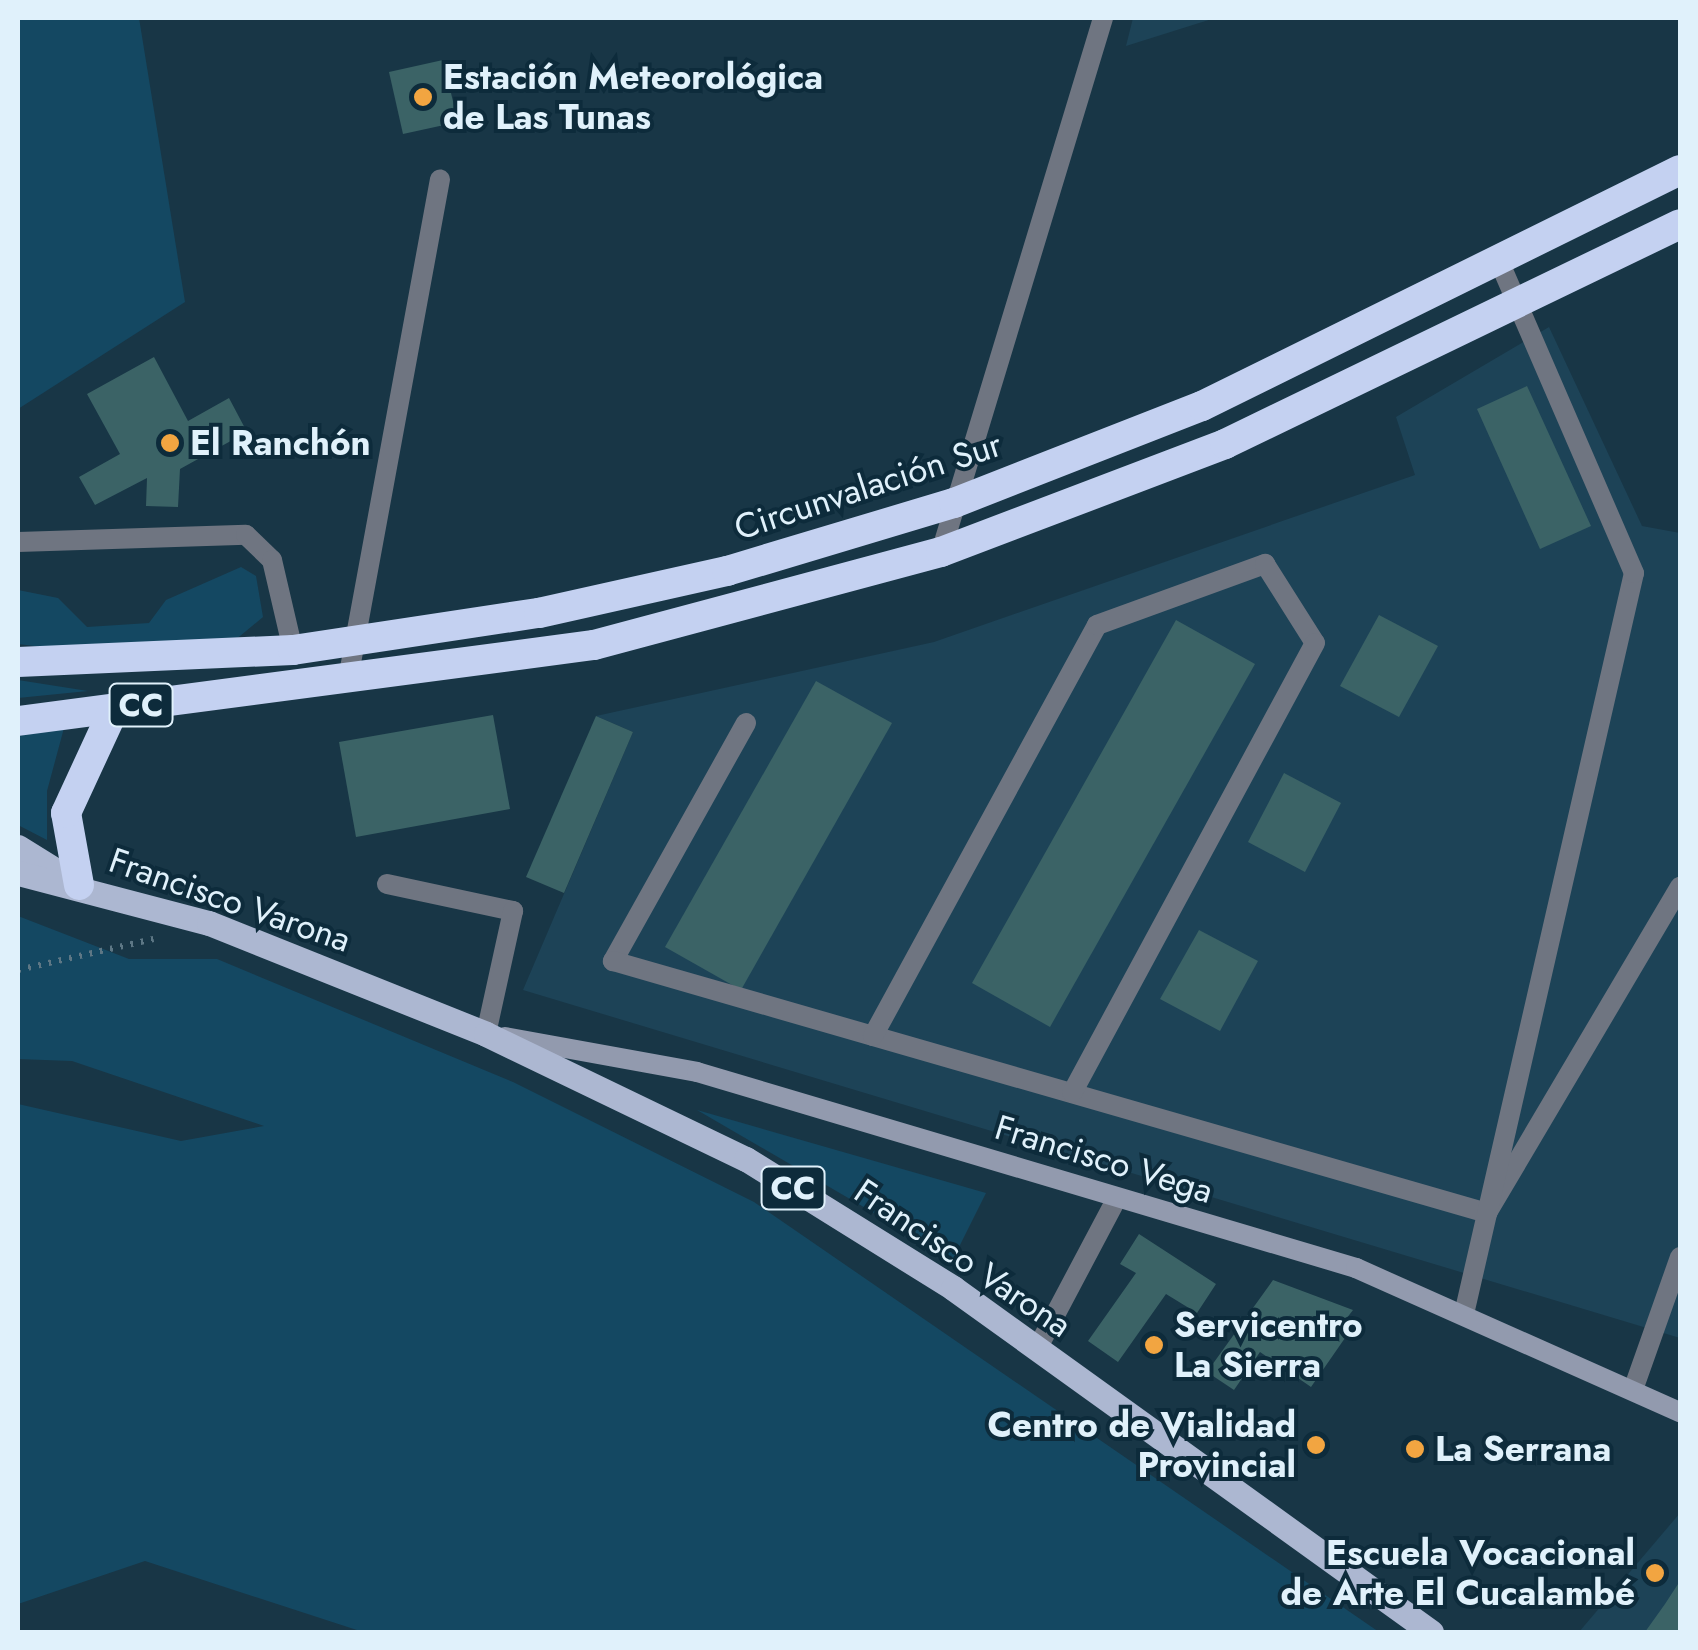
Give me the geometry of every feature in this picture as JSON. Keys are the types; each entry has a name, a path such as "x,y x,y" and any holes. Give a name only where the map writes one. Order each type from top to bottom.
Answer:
{"highway":[{"name":"Circunvalación Sur","path":"18,662 294,650 356,641 727,570 954,504 1202,406 1680,170"},
{"name":"CC","path":"18,721 594,645 941,552 1190,460 1517,307 1680,224"},
{"path":"79,884 66,813 114,709"}],"main road":[{"name":"CC","path":"18,847 79,884"},
{"name":"CC","path":"18,873 79,884"},
{"name":"Francisco Varona","path":"79,884 209,924 486,1034 746,1159 1037,1349 1431,1632"}],"street":[{"name":"Francisco Vega","path":"486,1034 697,1072 1356,1268 1634,1387 1680,1412"}],"lane":[{"path":"941,552 1102,18"},
{"path":"348,679 440,179"},
{"path":"1464,1314 1634,574 1500,261"},
{"path":"18,542 246,535 272,560 294,650"},
{"path":"872,1036 1097,625 1265,564 1315,644 1072,1093"},
{"path":"746,723 613,961 1487,1213"},
{"path":"387,884 513,911 486,1034"},
{"path":"1487,1213 1680,887"},
{"path":"1037,1349 1116,1198"},
{"path":"1634,1387 1680,1257"}],"path":[{"path":"18,970 159,937"}],"shaded area":[{"path":"18,18 139,18 185,302 18,409"},
{"path":"1133,18 1215,18 1126,46"},
{"path":"1549,327 1642,526 1680,533 1680,1338 523,990 633,732 596,716 934,642 1415,475 1396,417"},
{"path":"241,567 256,576 263,617 234,641 75,651 18,644 18,590 58,598 87,627 149,623 166,600"},
{"path":"18,680 88,691 18,698"},
{"path":"64,728 47,791 47,840 18,825 18,736"},
{"path":"18,916 129,959 217,959 513,1082 754,1202 1379,1632 363,1632 145,1561 18,1604 18,1104 181,1141 264,1126 72,1061 18,1059"},
{"path":"697,1110 986,1193 953,1259"},
{"name":"Escuela Vocacional de Arte El Cucalambé","path":"1680,1513 1680,1632 1579,1632"}],"building":[{"name":"Estación Meteorológica de Las Tunas","path":"443,60 458,122 403,134 389,72"},
{"name":"El Ranchón","path":"154,357 188,421 229,398 247,432 180,469 178,507 146,506 147,478 95,505 79,477 120,454 87,394"},
{"path":"1527,386 1591,526 1540,549 1477,409"},
{"path":"1379,615 1438,646 1399,717 1340,686"},
{"path":"1176,620 1255,664 1050,1027 972,983"},
{"path":"816,681 892,723 741,990 665,947"},
{"path":"493,715 510,809 356,837 339,742"},
{"path":"596,716 633,732 564,893 526,877"},
{"path":"1284,773 1341,803 1305,872 1248,842"},
{"path":"1199,930 1258,961 1220,1031 1160,999"},
{"path":"1139,1234 1216,1284 1197,1313 1166,1294 1118,1362 1088,1341 1136,1273 1120,1264"},
{"path":"1273,1280 1353,1310 1337,1331 1345,1338 1311,1387 1260,1352 1234,1390 1207,1372"},
{"path":"1680,1581 1680,1632 1645,1632 1665,1604"}],"place":[{"name":"Estación Meteorológica de Las Tunas","path":"423,97"},
{"name":"El Ranchón","path":"170,443"},
{"name":"Servicentro La Sierra","path":"1154,1345"},
{"name":"Centro de Vialidad Provincial","path":"1316,1445"},
{"name":"La Serrana","path":"1415,1449"},
{"name":"Escuela Vocacional de Arte El Cucalambé","path":"1655,1573"}]}
